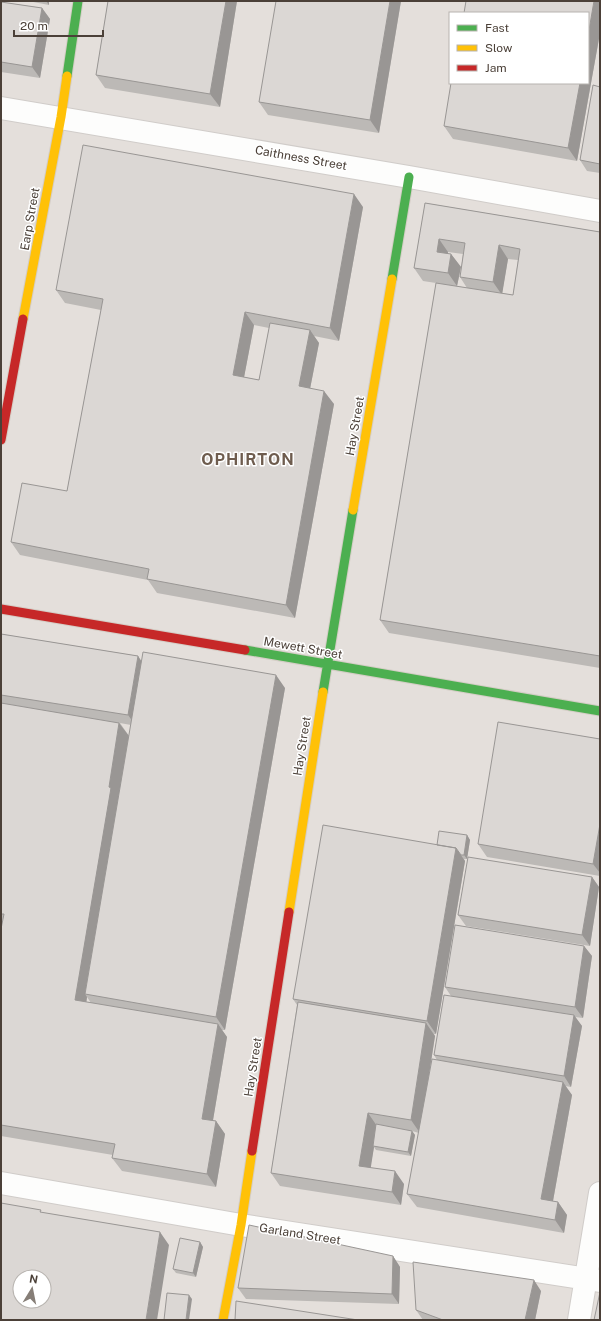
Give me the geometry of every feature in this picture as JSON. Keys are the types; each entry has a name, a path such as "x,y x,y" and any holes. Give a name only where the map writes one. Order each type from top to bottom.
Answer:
{"street":[{"name":"Earp Street","path":"1,440 61,117 78,1"},
{"name":"Caithness Street","path":"1,108 61,117 600,211"},
{"name":"Hay Street","path":"224,1320 241,1225 327,664 409,177"},
{"name":"Mewett Street","path":"1,609 600,711"},
{"name":"Garland Street","path":"1,1183 241,1225 593,1280"},
{"path":"579,1320 593,1280 600,1193"}],"shaded area":[{"path":"1,1 600,1 600,1320 1,1320"}],"building":[{"path":"108,1 226,1 210,94 96,75"},
{"path":"276,1 390,1 370,120 259,102"},
{"path":"466,1 594,1 589,30 589,12 464,12"},
{"path":"1,2 42,8 32,67 1,62"},
{"path":"451,84 580,84 568,148 444,126"},
{"path":"593,85 600,87 600,164 580,160"},
{"path":"83,145 354,194 330,328 245,312 233,375 259,380 270,323 310,330 299,386 324,391 286,605 147,579 149,569 11,542 22,483 67,491 103,299 56,290"},
{"path":"425,203 600,232 600,656 380,620 436,283 513,295 520,249 499,245 493,282 460,277 465,243 439,239 437,252 451,254 448,273 414,268"},
{"path":"1,634 138,656 128,715 1,695"},
{"path":"143,652 276,675 216,1017 85,994"},
{"path":"1,703 119,723 109,787 111,788 75,1000 218,1024 202,1119 216,1121 207,1174 112,1158 115,1144 1,1125 1,929 4,914 1,914"},
{"path":"498,722 600,739 600,824 593,864 478,844"},
{"path":"323,825 456,848 427,1021 293,999"},
{"path":"439,831 467,835 464,855 461,855 456,848 437,845"},
{"path":"468,857 592,877 582,935 458,915"},
{"path":"455,925 584,946 575,1007 445,987"},
{"path":"444,995 574,1015 564,1076 434,1055"},
{"path":"298,1002 426,1023 411,1120 368,1113 359,1166 395,1171 392,1192 271,1173"},
{"path":"432,1059 563,1082 541,1199 558,1202 555,1220 407,1194"},
{"path":"376,1124 412,1131 408,1152 373,1146"},
{"path":"1,1203 41,1210 40,1212 160,1232 146,1320 1,1320"},
{"path":"249,1225 393,1256 392,1294 238,1288"},
{"path":"180,1238 200,1242 193,1273 173,1269"},
{"path":"413,1262 534,1280 525,1320 443,1320 416,1310"},
{"path":"600,1292 600,1320 594,1320"},
{"path":"167,1293 189,1295 186,1320 164,1320"},
{"path":"236,1301 358,1320 235,1320"}],"traffic: fast":[{"path":"67,76 78,1"},
{"path":"392,279 409,177"},
{"path":"323,692 353,510"},
{"path":"245,650 600,711"}],"traffic: slow":[{"path":"23,319 61,117 67,76"},
{"path":"353,510 392,279"},
{"path":"289,912 323,692"},
{"path":"223,1320 241,1225 252,1151"}],"traffic: jam":[{"path":"1,440 23,319"},
{"path":"1,609 245,650"},
{"path":"252,1151 289,912"}],"district":[{"name":"OPHIRTON","path":"248,459"}]}
